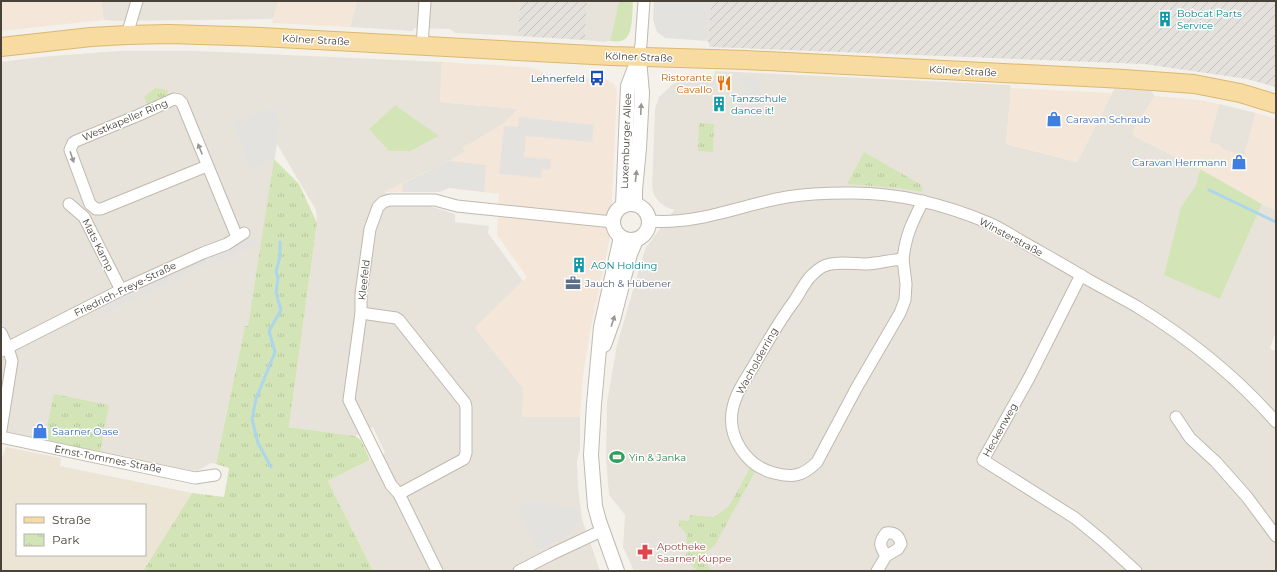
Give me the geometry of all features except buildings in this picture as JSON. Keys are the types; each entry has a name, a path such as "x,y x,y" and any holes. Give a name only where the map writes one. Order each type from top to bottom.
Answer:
{"main road":[{"name":"Kölner Straße","path":"1,47 91,37 169,34 639,57 770,61 1194,84 1240,93 1276,104"}],"street":[{"path":"127,35 137,1"},
{"path":"422,46 425,1"},
{"path":"639,57 644,1"},
{"name":"Luxemburger Allee","path":"613,222 615,214 629,205 628,86 639,57"},
{"name":"Westkapeller Ring","path":"207,166 101,209 96,209 90,204 70,150 73,143 76,141 140,115 174,99 179,100 182,103 207,166 240,235"},
{"name":"Winsterstraße","path":"650,221 665,222 700,219 789,196 846,192 887,194 923,201 952,209 991,224 1136,306 1192,344 1244,388 1276,422"},
{"name":"Kleefeld","path":"437,571 399,494 391,485 350,403 361,313 361,294 370,229 378,207 383,202 390,200 436,200 457,206 613,222"},
{"name":"Wacholderring","path":"903,259 867,264 831,264 824,266 810,277 775,328 737,394 732,408 732,425 736,441 743,454 755,464 771,472 787,476 800,475 810,469 817,462 857,387 900,314 905,300 906,284 903,259 905,244 909,228 923,201"},
{"name":"Mats Kamp","path":"70,204 84,216 121,290"},
{"path":"599,357 614,320 630,254 636,240 646,233 649,228 650,221 645,210 629,205"},
{"path":"613,222 616,232 621,238 636,240"},
{"name":"Friedrich-Freye-Straße","path":"4,349 121,290 203,253 227,244 240,235"},
{"path":"617,571 602,531 595,506 591,455 600,327 621,238"},
{"name":"Heckenweg","path":"1081,275 1029,378 983,460 1075,518 1136,571"},
{"path":"361,313 396,318 399,320 460,397 466,407 466,453 464,459 399,494"},
{"path":"1,334 4,349 12,361 1,430"},
{"path":"1176,417 1190,438 1216,462 1247,497 1276,536"},
{"name":"Ernst-Tommes-Straße","path":"1,437 195,478 215,475"},
{"path":"520,571 552,554 602,531"},
{"path":"877,571 886,556"}],"shaded area":[{"path":"1,1 101,1 104,20 1,31"},
{"path":"101,1 279,1 273,19 116,21 104,20"},
{"path":"278,1 357,1 350,27 272,23"},
{"path":"357,1 520,1 518,36 455,33 450,29 414,28 413,31 350,27"},
{"path":"520,1 587,1 585,40 518,36"},
{"path":"587,1 619,1 611,38 609,41 585,40"},
{"path":"654,1 711,1 708,41 665,38 657,32 653,20"},
{"path":"711,1 1276,1 1276,87 1247,79 1144,64 710,47 708,41"},
{"path":"118,51 198,51 442,62 440,102 519,109 503,124 463,148 465,152 384,192 455,214 455,222 489,226 488,233 523,281 475,328 523,388 523,417 580,417 580,449 577,461 582,519 600,571 373,571 328,481 385,453 373,427 355,436 289,427 317,223 316,210 277,144 248,327 245,326 216,464 211,463 199,470 193,471 1,432 1,62 40,57","holes":["395,105 438,136 369,129"]},
{"path":"442,62 526,67 536,69 550,76 605,79 614,84 617,92 610,238 590,332 583,376 580,417 522,417 523,388 475,328 527,277 497,235 499,194 449,188 439,192 384,192 465,152 463,148 503,124 518,109 440,102"},
{"path":"715,71 1010,85 1011,88 1006,144 1077,162 1114,89 1150,90 1155,96 1133,131 1134,136 1200,169 1196,185 1181,207 1220,299 1262,204 1276,210 1276,332 1270,348 1276,352 1276,571 634,571 623,547 625,515 609,495 606,459 607,402 617,345 645,249 674,210 659,202 654,195 652,187 655,109 659,97 674,83 685,81 686,74 714,76"},
{"path":"686,74 707,75 707,86 685,85"},
{"path":"759,76 761,96 760,110 734,111 734,99 744,99 745,82 737,82 737,77"},
{"name":"Caravan Schraub","path":"1011,88 1112,93 1077,162 1006,144"},
{"path":"1155,96 1199,100 1219,104 1209,142 1220,145 1224,150 1244,156 1256,113 1276,119 1276,210 1262,204 1200,169 1134,136 1132,131"},
{"path":"1219,104 1256,113 1244,156 1224,150 1209,142"},
{"path":"273,107 280,123 274,159 251,168 233,123"},
{"path":"519,117 594,125 592,142 526,136 524,157 551,159 550,170 542,169 541,178 499,174 504,126 518,127"},
{"path":"449,161 486,165 484,192 449,188 439,192 403,192 402,184"},
{"path":"255,238 257,245 211,264 208,256"},
{"path":"205,258 208,265 183,274 181,268"},
{"path":"180,269 183,275 101,315 98,308"},
{"path":"6,447 61,458 60,466 192,493 143,571 1,571 1,458"},
{"path":"526,502 575,507 580,517 570,534 538,550 519,512"}],"green space":[{"path":"619,1 633,1 632,24 625,39 620,41 609,41 611,38"},
{"path":"155,88 168,90 167,97 148,106 144,97"},
{"path":"395,105 439,136 410,151 389,151 369,129"},
{"path":"699,123 714,124 713,152 698,151"},
{"path":"864,152 920,184 923,189 922,192 898,188 847,184"},
{"path":"274,159 299,184 317,223 289,427 355,436 361,440 370,460 328,481 373,571 143,571 192,493 224,497 229,468 216,464 245,326 248,326"},
{"path":"1200,169 1262,204 1220,299 1164,275 1181,207 1196,185"},
{"path":"54,394 109,405 100,452 44,441"},
{"path":"750,468 755,472 715,545 701,557 712,571 697,571 686,558 687,535 679,525 679,520 689,521 690,515 714,517 729,506"}],"waterway":[{"path":"1209,190 1276,222"},
{"path":"271,467 258,443 252,419 256,399 275,352 269,331 281,310 276,293 278,278 276,272 280,256 280,242"}],"place":[{"name":"Bobcat Parts Service","path":"1165,19"},
{"name":"Lehnerfeld","path":"597,78"},
{"name":"Ristorante Cavallo","path":"724,83"},
{"name":"Tanzschule dance it!","path":"719,104"},
{"name":"Caravan Schraub","path":"1054,119"},
{"name":"Caravan Herrmann","path":"1239,162"},
{"name":"AON Holding","path":"579,265"},
{"name":"Jauch & Hübener","path":"573,283"},
{"name":"Saarner Oase","path":"40,431"},
{"name":"Yin & Janka","path":"617,457"},
{"name":"Apotheke Saarner Kuppe","path":"645,552"}]}
